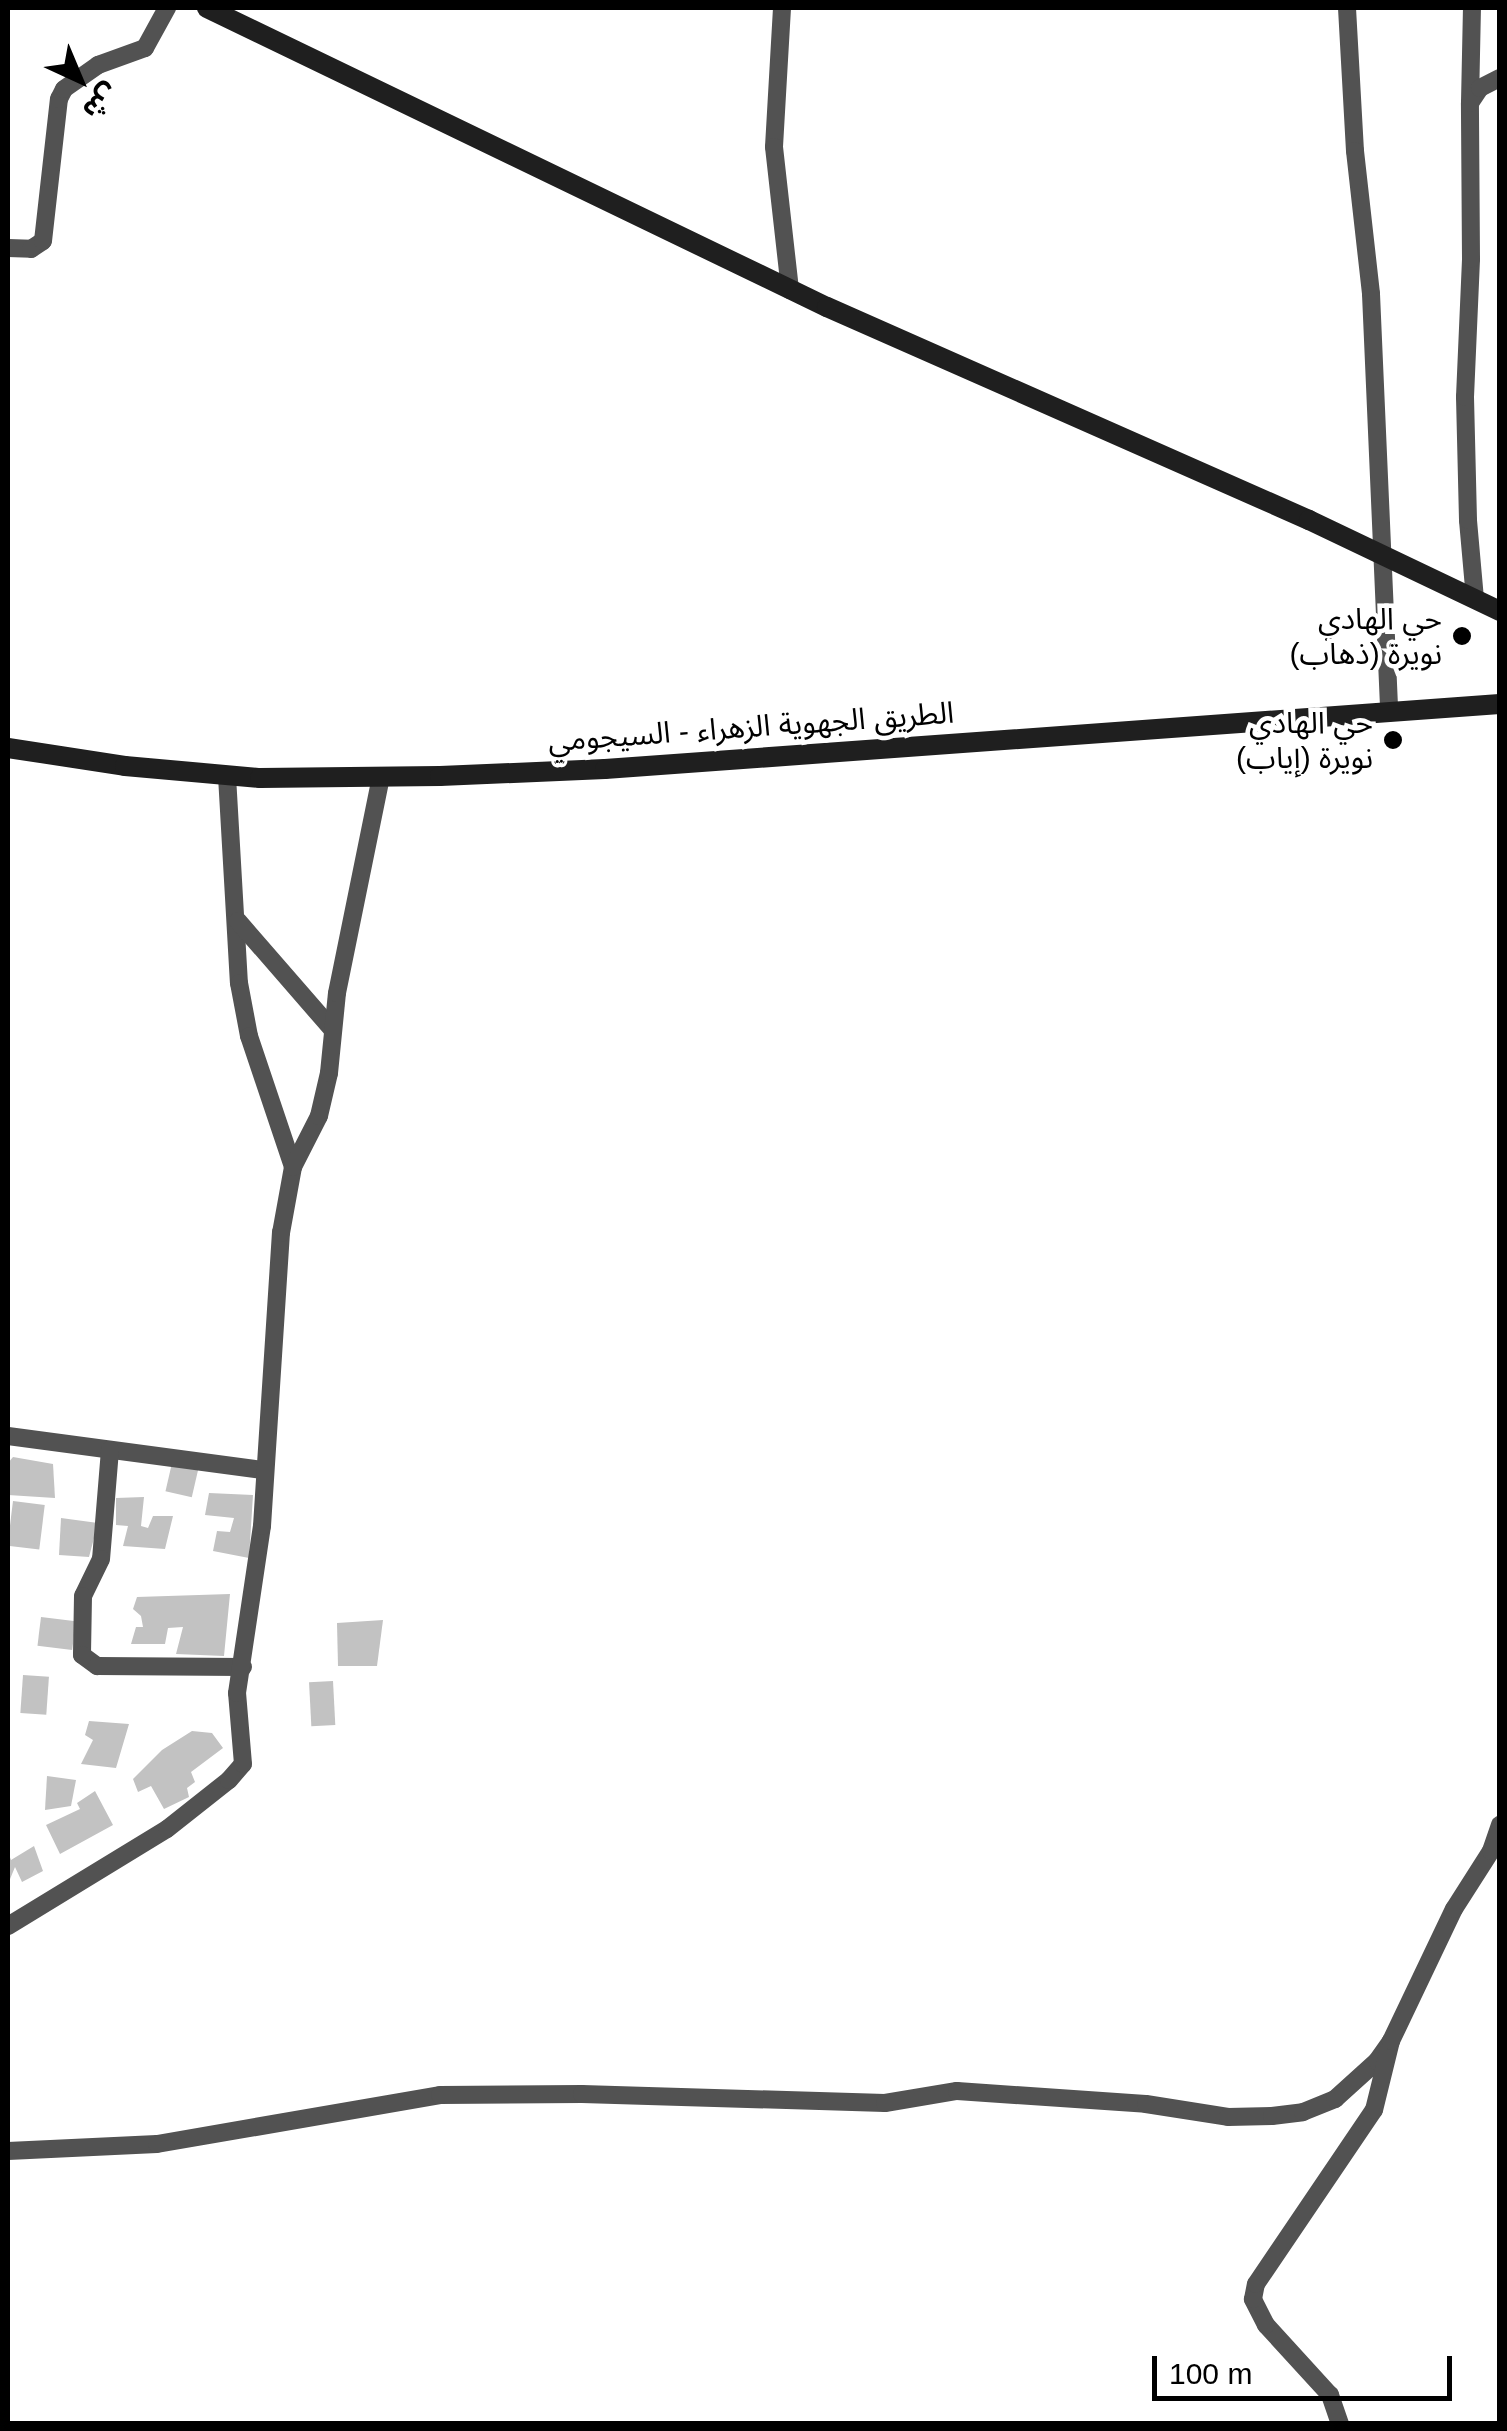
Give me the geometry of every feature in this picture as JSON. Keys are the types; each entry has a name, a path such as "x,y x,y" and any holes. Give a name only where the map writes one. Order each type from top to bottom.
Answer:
{"main road":[{"path":"216,10 790,290 1500,611"},
{"name":"الطريق الجهوية الزهراء - السيجومي","path":"8,748 227,776 381,777 605,769 1500,704"}],"street":[{"path":"8,248 31,249 43,241 61,94 98,64 145,48 166,8"},
{"path":"782,8 774,147 790,290"},
{"path":"1348,8 1355,150 1371,294 1389,713"},
{"path":"1472,8 1471,276 1465,397 1468,520 1476,599"},
{"path":"1470,103 1480,88 1500,78"},
{"path":"227,776 239,983 248,1036 292,1167"},
{"path":"8,1926 118,1862 229,1780 242,1764 238,1693 262,1526 281,1233 292,1167 319,1116 329,1073 331,1028 361,858 381,777"},
{"path":"238,920 331,1028"},
{"path":"8,1436 264,1470"},
{"path":"110,1450 101,1559 83,1596 82,1655 98,1666 243,1667"},
{"path":"8,2151 157,2144 440,2096 582,2094 885,2103 957,2091 1146,2104 1228,2116 1303,2112 1335,2098 1378,2062 1454,1909 1491,1850 1500,1825"},
{"path":"1340,2424 1330,2395 1266,2325 1254,2299 1270,2262 1369,2119 1391,2041"}],"building":[{"path":"13,1457 53,1464 55,1498 8,1495 8,1463"},
{"path":"172,1463 198,1469 192,1497 165,1491"},
{"path":"209,1493 253,1495 249,1558 213,1551 217,1531 230,1532 234,1518 205,1515"},
{"path":"144,1497 141,1526 148,1528 153,1516 173,1516 165,1549 123,1546 128,1526 116,1525 116,1498"},
{"path":"13,1501 45,1505 39,1550 8,1546"},
{"path":"61,1518 98,1523 89,1557 59,1555"},
{"path":"230,1594 224,1656 176,1654 183,1627 168,1628 165,1644 131,1644 136,1627 143,1627 141,1616 133,1609 137,1597"},
{"path":"41,1617 76,1621 72,1650 37,1646"},
{"path":"383,1620 377,1666 338,1666 337,1623"},
{"path":"23,1675 49,1677 46,1715 20,1713"},
{"path":"333,1681 335,1725 311,1726 309,1682"},
{"path":"89,1721 129,1724 116,1768 81,1764 93,1740 85,1735"},
{"path":"192,1731 212,1733 223,1748 191,1772 195,1782 187,1788 189,1797 164,1809 151,1786 138,1792 133,1779 162,1750"},
{"path":"47,1776 76,1780 71,1806 45,1810"},
{"path":"95,1791 113,1825 60,1854 46,1825 80,1809 77,1803"},
{"path":"34,1846 43,1871 22,1882 15,1867 8,1884 8,1852 11,1860"}],"place":[{"name":"حي الهادي نويرة (ذهاب)","path":"1462,636"},
{"name":"حي الهادي نويرة (إياب)","path":"1393,740"}]}
